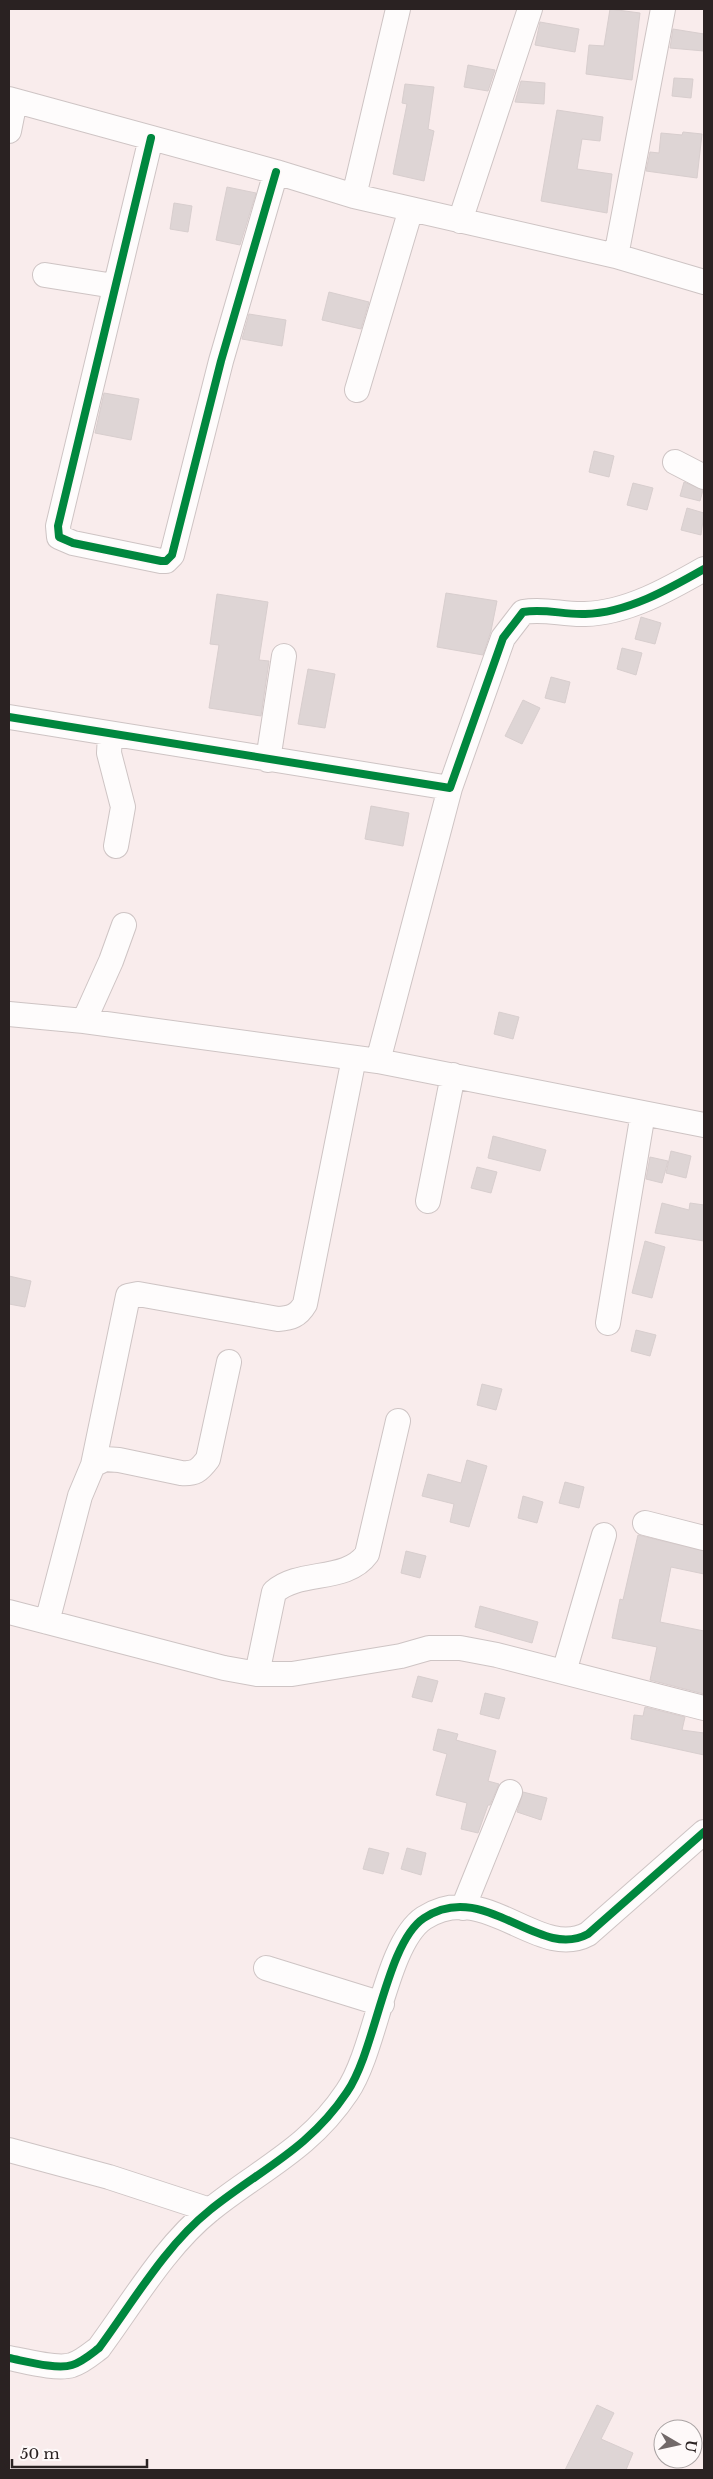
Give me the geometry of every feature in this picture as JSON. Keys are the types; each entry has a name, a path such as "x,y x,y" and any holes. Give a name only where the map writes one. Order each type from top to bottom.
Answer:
{"street":[{"path":"354,196 398,9"},
{"path":"460,221 530,9"},
{"path":"616,256 663,9"},
{"path":"9,131 12,100 276,172 354,196 616,256 704,282"},
{"path":"151,138 114,286 58,532 62,540 73,543 166,561 172,555 221,361 276,172"},
{"path":"356,390 411,209"},
{"path":"45,275 114,286"},
{"path":"674,462 704,477"},
{"path":"378,1061 450,788 503,638 523,612 538,609 583,614 602,613 673,587 704,569"},
{"path":"268,760 284,656"},
{"path":"9,717 110,735 450,788"},
{"path":"110,735 109,753 123,807 116,846"},
{"path":"84,1021 112,961 124,925"},
{"path":"9,1014 84,1021 378,1061 704,1125"},
{"path":"47,1622 80,1496 93,1465 128,1296 138,1294 278,1319 289,1318 301,1312 307,1295 354,1058"},
{"path":"428,1201 452,1075"},
{"path":"608,1323 643,1113"},
{"path":"93,1465 105,1459 181,1473 193,1474 200,1469 208,1459 229,1362"},
{"path":"258,1674 274,1592 290,1582 354,1566 367,1554 398,1421"},
{"path":"645,1523 704,1538"},
{"path":"564,1672 604,1535"},
{"path":"9,1612 258,1674 292,1674 401,1656 429,1648 452,1648 497,1655 704,1708"},
{"path":"464,1908 510,1792"},
{"path":"9,2358 49,2365 71,2366 87,2358 99,2348 170,2249 210,2210 300,2146 328,2118 349,2090 366,2055 396,1960 406,1936 424,1918 445,1909 464,1908 496,1914 555,1940 577,1940 588,1934 704,1832"},
{"path":"266,1968 382,2004"},
{"path":"9,2150 109,2177 210,2210"}],"building":[{"path":"610,9 640,13 632,80 586,74 589,45 604,46"},
{"path":"540,22 579,29 575,52 535,45"},
{"path":"673,29 704,34 704,51 670,48"},
{"path":"468,65 495,70 488,91 464,87"},
{"path":"674,78 693,79 691,98 672,96"},
{"path":"521,81 545,83 544,104 515,102"},
{"path":"405,84 434,87 428,129 434,131 424,181 393,174 407,104 402,103"},
{"path":"557,110 603,117 600,141 582,139 577,169 612,174 607,213 541,201"},
{"path":"683,132 702,134 697,178 646,171 650,152 659,153 661,133 682,135"},
{"path":"227,187 256,193 240,245 216,240"},
{"path":"174,203 192,206 188,232 170,229"},
{"path":"329,292 369,302 361,329 322,320"},
{"path":"249,314 286,320 282,346 242,339"},
{"path":"104,393 139,399 131,440 95,433"},
{"path":"594,451 614,456 609,477 589,472"},
{"path":"684,482 703,490 700,501 680,496"},
{"path":"633,483 653,488 647,510 627,505"},
{"path":"687,508 704,513 701,535 681,530"},
{"path":"446,593 497,601 491,631 483,655 437,647"},
{"path":"217,594 268,602 259,660 269,661 261,716 209,708 219,645 210,644"},
{"path":"641,617 661,623 655,644 635,639"},
{"path":"622,648 642,653 636,675 617,669"},
{"path":"308,669 335,674 325,728 298,724"},
{"path":"551,677 570,682 565,703 545,698"},
{"path":"523,700 540,708 522,744 505,736"},
{"path":"371,806 409,813 403,846 365,839"},
{"path":"499,1012 519,1017 513,1039 494,1034"},
{"path":"493,1136 546,1150 540,1171 488,1158"},
{"path":"671,1151 691,1156 686,1178 666,1173"},
{"path":"650,1157 668,1161 662,1183 646,1179"},
{"path":"477,1167 497,1172 491,1193 471,1188"},
{"path":"662,1203 689,1210 690,1203 704,1205 704,1241 655,1233"},
{"path":"645,1241 665,1247 652,1298 632,1293"},
{"path":"9,1276 31,1281 25,1307 9,1304"},
{"path":"636,1330 656,1335 650,1356 631,1351"},
{"path":"482,1384 502,1389 496,1410 477,1405"},
{"path":"467,1460 487,1466 469,1527 450,1522 454,1504 422,1496 428,1474 461,1483"},
{"path":"565,1482 584,1487 579,1508 559,1503"},
{"path":"523,1496 543,1502 537,1523 518,1518"},
{"path":"638,1535 704,1551 704,1574 671,1567 660,1622 704,1631 704,1694 650,1680 657,1647 612,1638 620,1599 623,1600"},
{"path":"406,1551 426,1556 420,1578 401,1573"},
{"path":"480,1606 538,1622 532,1643 475,1627"},
{"path":"418,1676 438,1681 432,1702 412,1697"},
{"path":"485,1693 505,1698 499,1719 480,1714"},
{"path":"645,1707 685,1717 682,1730 704,1733 704,1755 631,1739 634,1715 643,1716"},
{"path":"438,1729 458,1734 456,1740 496,1751 488,1781 499,1784 490,1805 488,1805 478,1833 461,1829 467,1803 436,1795 447,1754 433,1750"},
{"path":"523,1792 547,1798 541,1820 517,1812"},
{"path":"369,1848 389,1853 383,1874 363,1869"},
{"path":"407,1848 426,1853 421,1875 401,1869"},
{"path":"597,2405 614,2413 601,2439 633,2453 626,2470 565,2470"}],"cycle path":[{"path":"151,138 58,526 59,537 73,543 161,561 166,561 172,555 221,361 276,172"},
{"path":"9,717 450,788 503,638 523,612 601,613 647,599 704,569"},
{"path":"9,2358 66,2366 76,2364 90,2355 99,2348 164,2257 194,2224 229,2195 283,2157 317,2129 347,2092 357,2073 400,1950 411,1931 424,1918 447,1908 468,1907 490,1913 550,1937 569,1939 588,1934 704,1832"}]}
